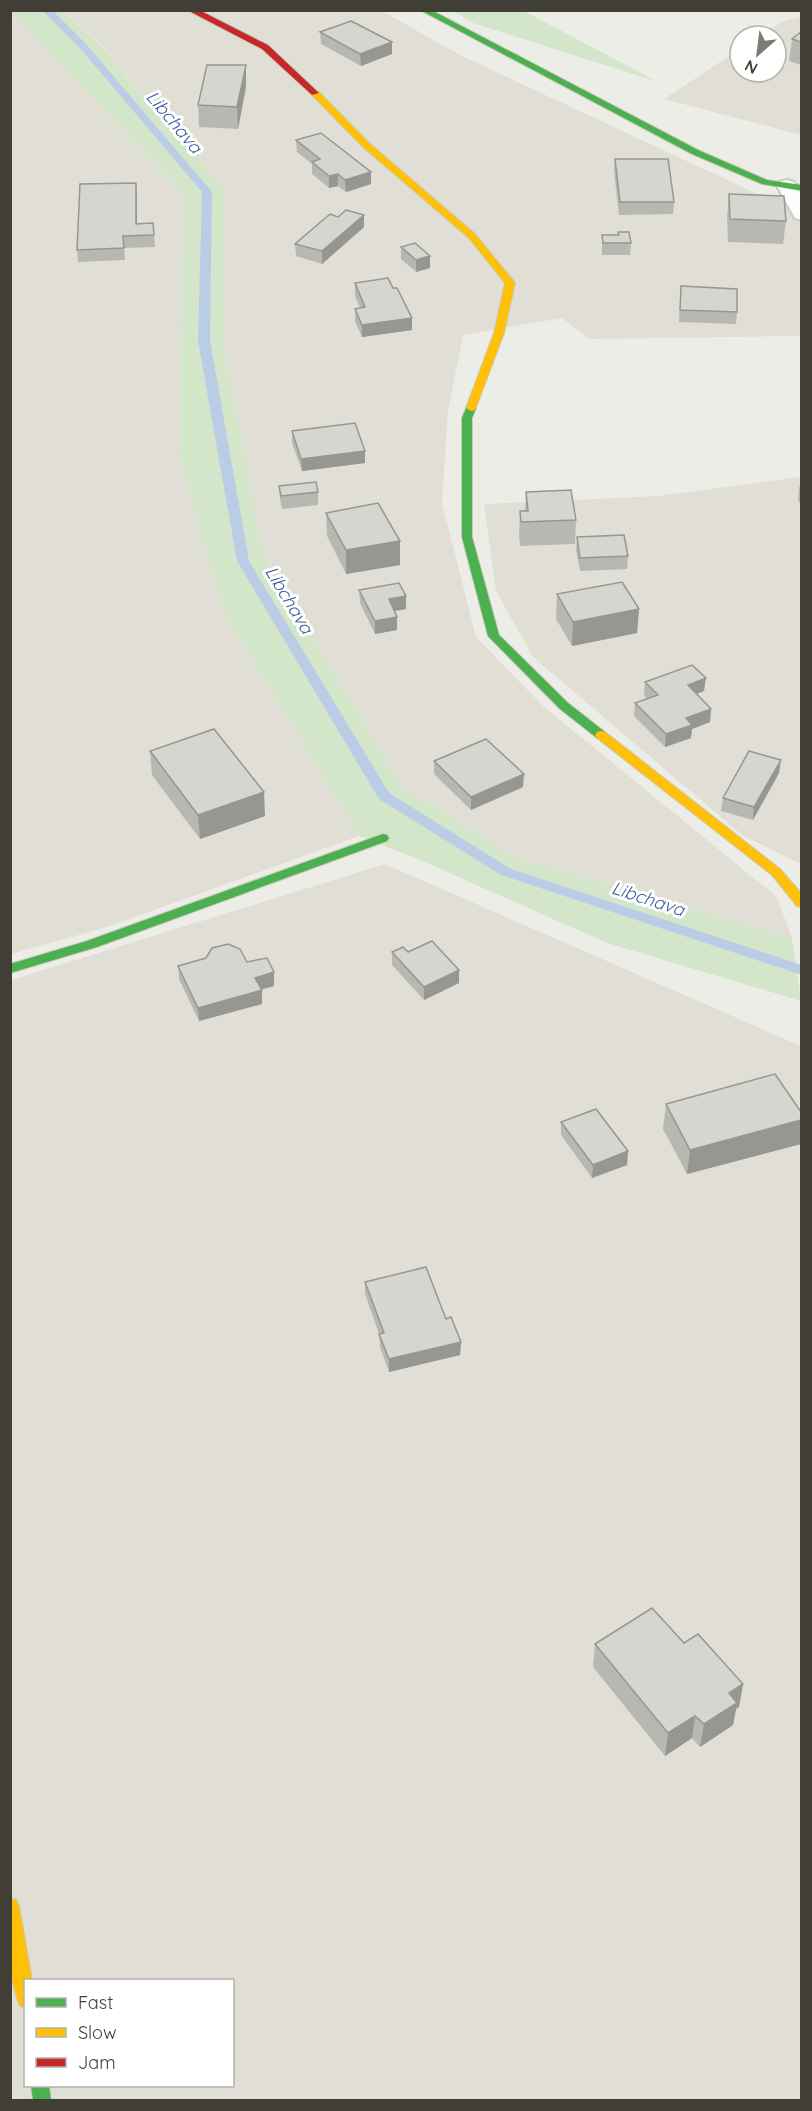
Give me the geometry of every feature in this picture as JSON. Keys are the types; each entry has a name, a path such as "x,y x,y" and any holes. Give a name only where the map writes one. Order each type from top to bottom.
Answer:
{"street":[{"path":"191,10 265,47 335,111 366,145 472,236 510,283 499,333 468,418 467,537 494,636 564,706 776,872 801,903"},
{"path":"424,10 694,152 765,183 794,187"},
{"path":"10,969 92,944 383,838"},
{"path":"10,1906 24,1988"}],"lane":[{"path":"794,187 801,214"}],"shaded area":[{"path":"64,11 382,11 460,55 764,197 801,196 801,336 590,339 562,318 463,335 448,410 442,503 476,637 543,706 777,897 792,938 518,858 404,788 264,557 223,340 225,190 99,42"},
{"path":"801,17 801,135 664,99 728,57 728,84 788,84 788,24 778,24"},
{"path":"10,18 20,22 182,192 180,458 223,611 359,836 107,927 11,954"},
{"path":"801,477 801,864 742,835 533,657 496,591 484,504 658,496"},
{"path":"385,864 801,1046 801,2100 11,2100 11,980"}],"green space":[{"path":"10,11 64,11 98,42 225,190 223,340 264,557 404,788 518,858 792,938 801,1001 607,943 418,859 359,836 223,611 180,458 182,192 20,22 11,18"},
{"path":"453,11 524,11 658,82 473,23"}],"building":[{"path":"351,21 392,42 360,54 320,32"},
{"path":"801,32 801,42 792,39"},
{"path":"207,65 246,65 237,107 198,105"},
{"path":"321,133 371,172 345,180 338,174 329,176 312,162 320,159 296,140"},
{"path":"615,159 668,159 674,202 620,202"},
{"path":"136,183 136,224 153,223 154,235 123,236 124,248 77,250 80,184"},
{"path":"729,194 784,196 786,221 730,219"},
{"path":"346,210 364,215 322,251 295,244 330,214 338,217"},
{"path":"618,232 629,232 631,243 603,243 602,235 619,235"},
{"path":"415,243 430,256 416,260 401,247"},
{"path":"388,278 393,288 397,288 412,318 362,325 355,309 365,307 355,283"},
{"path":"681,286 737,289 737,312 680,310"},
{"path":"355,423 365,451 301,459 292,431"},
{"path":"316,482 318,492 281,496 279,486"},
{"path":"571,490 576,520 521,522 520,511 528,511 526,492"},
{"path":"378,503 400,541 346,550 326,513"},
{"path":"624,535 628,556 580,558 577,537"},
{"path":"622,582 639,609 573,622 557,594"},
{"path":"399,583 406,596 389,599 397,617 375,621 359,590"},
{"path":"692,665 706,678 688,685 711,709 686,718 692,725 666,734 635,703 658,695 645,682"},
{"path":"214,729 264,792 198,815 150,751"},
{"path":"486,739 524,774 471,797 434,761"},
{"path":"749,751 781,760 754,807 723,798"},
{"path":"432,941 459,970 424,987 392,952 403,947 408,952"},
{"path":"228,944 240,949 247,962 267,958 274,972 255,978 262,990 198,1008 178,966 206,958 212,948"},
{"path":"775,1074 801,1112 801,1120 690,1150 666,1104"},
{"path":"596,1109 628,1151 593,1165 561,1122"},
{"path":"426,1267 446,1319 451,1317 461,1342 389,1359 379,1334 384,1333 365,1282"},
{"path":"652,1608 684,1643 698,1634 743,1684 729,1693 737,1703 704,1724 695,1716 668,1733 595,1644"}],"waterway":[{"name":"Libchava","path":"46,10 83,46 207,192 204,341 243,561 384,796 506,872 802,970"}],"traffic: fast":[{"path":"424,10 695,152 765,182 802,188"},
{"path":"471,408 467,418 467,537 494,636 564,706 601,735"},
{"path":"10,969 92,944 383,838"},
{"path":"40,2087 42,2100"}],"traffic: slow":[{"path":"315,93 366,145 472,236 510,283 499,333 471,408"},
{"path":"601,735 776,872 802,903"},
{"path":"10,1906 24,1988"}],"traffic: jam":[{"path":"191,10 265,47 315,93"}]}
